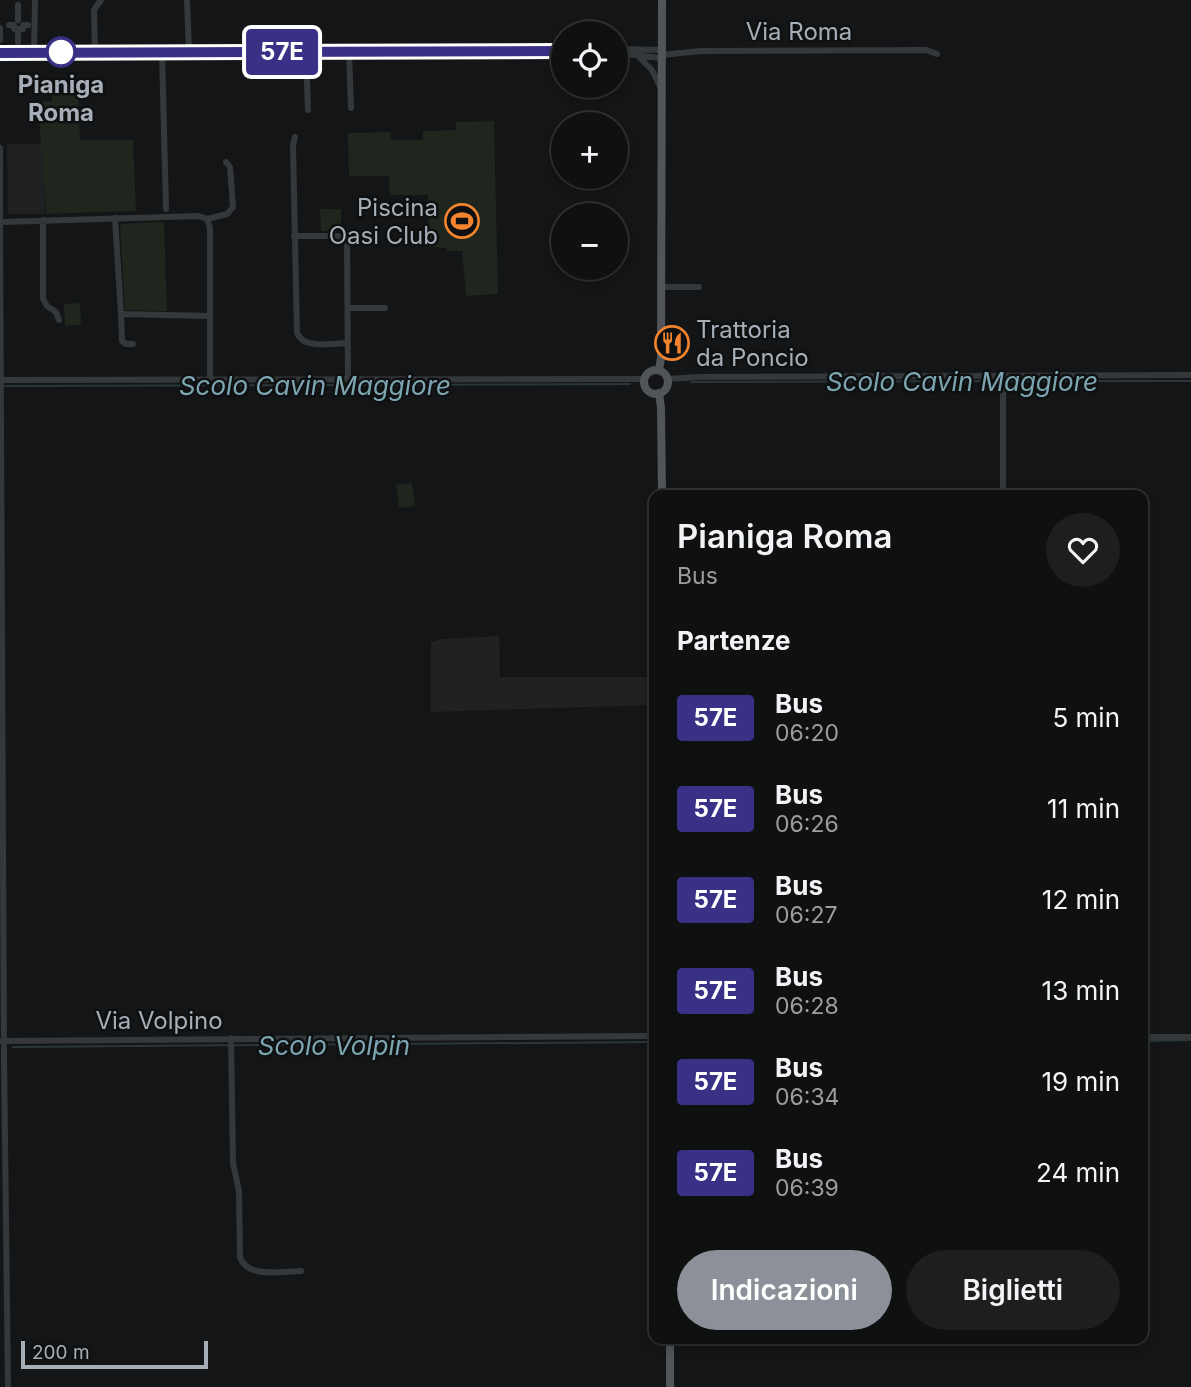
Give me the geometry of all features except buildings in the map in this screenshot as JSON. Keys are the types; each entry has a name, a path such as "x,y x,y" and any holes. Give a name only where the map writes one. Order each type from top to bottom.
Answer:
{"main road":[{"path":"659,370 662,358 662,0"},
{"path":"659,370 667,379 666,388 659,393"},
{"path":"659,370 651,371 644,379 648,390 659,393"},
{"path":"659,393 662,490"},
{"path":"670,1344 670,1387"}],"street":[{"path":"34,52 35,0"},
{"path":"187,0 189,52"},
{"path":"95,52 94,10 98,1"},
{"path":"18,5 18,42"},
{"path":"0,28 0,40"},
{"name":"Via Roma","path":"661,54 701,51 926,50 937,54"},
{"path":"0,53 551,51"},
{"path":"162,52 166,209"},
{"path":"306,52 308,110"},
{"path":"349,52 351,108"},
{"path":"628,52 661,54"},
{"path":"628,54 638,57 661,54"},
{"path":"638,57 652,70 661,90"},
{"path":"295,137 294,236 298,337 310,344 348,344"},
{"path":"0,148 2,1041 8,1387"},
{"path":"1,219 199,216 207,219 227,214 233,207 230,167 226,162"},
{"path":"115,218 122,341 133,344"},
{"path":"207,219 210,380"},
{"path":"43,220 43,299 47,306 56,312 59,320"},
{"path":"294,236 338,236 345,239 348,246 348,380"},
{"path":"662,286 699,286"},
{"path":"348,308 385,308"},
{"path":"121,314 210,316"},
{"path":"667,379 1002,380 1191,375"},
{"path":"2,383 644,379"},
{"path":"1002,380 1003,490"},
{"name":"Via Volpino","path":"2,1041 231,1043 649,1036"},
{"path":"1148,1037 1191,1037"},
{"path":"231,1043 233,1163 239,1191 240,1257 243,1265 251,1271 301,1271"}],"shaded area":[{"path":"52,90 78,91 80,140 133,140 136,211 46,214 38,102 52,101"},
{"name":"Piscina Oasi Club","path":"494,121 498,294 466,296 462,251 429,247 428,195 390,195 389,176 349,176 348,133 391,132 391,140 423,140 423,131 456,130 456,122"},
{"path":"7,144 42,144 45,214 8,214"},
{"path":"320,209 341,209 341,231 321,231"},
{"path":"164,222 167,311 125,310 120,224"},
{"path":"80,303 81,325 65,326 64,304"},
{"path":"412,483 415,506 399,508 396,485"},
{"path":"499,636 500,677 649,677 649,705 431,712 431,642"}],"waterway":[{"name":"Scolo Cavin Maggiore","path":"691,382 1001,381"},
{"name":"Scolo Cavin Maggiore","path":"1007,381 1191,381"},
{"name":"Scolo Cavin Maggiore","path":"5,386 630,384"},
{"name":"Scolo Volpin","path":"1148,1041 1191,1040"},
{"name":"Scolo Volpin","path":"13,1047 649,1042"}],"bus line":[{"name":"57E","path":"0,53 551,51"}],"place":[{"name":"Pianiga Roma","path":"61,52"},
{"name":"Piscina Oasi Club","path":"462,221"},
{"name":"Trattoria da Poncio","path":"672,343"}]}
